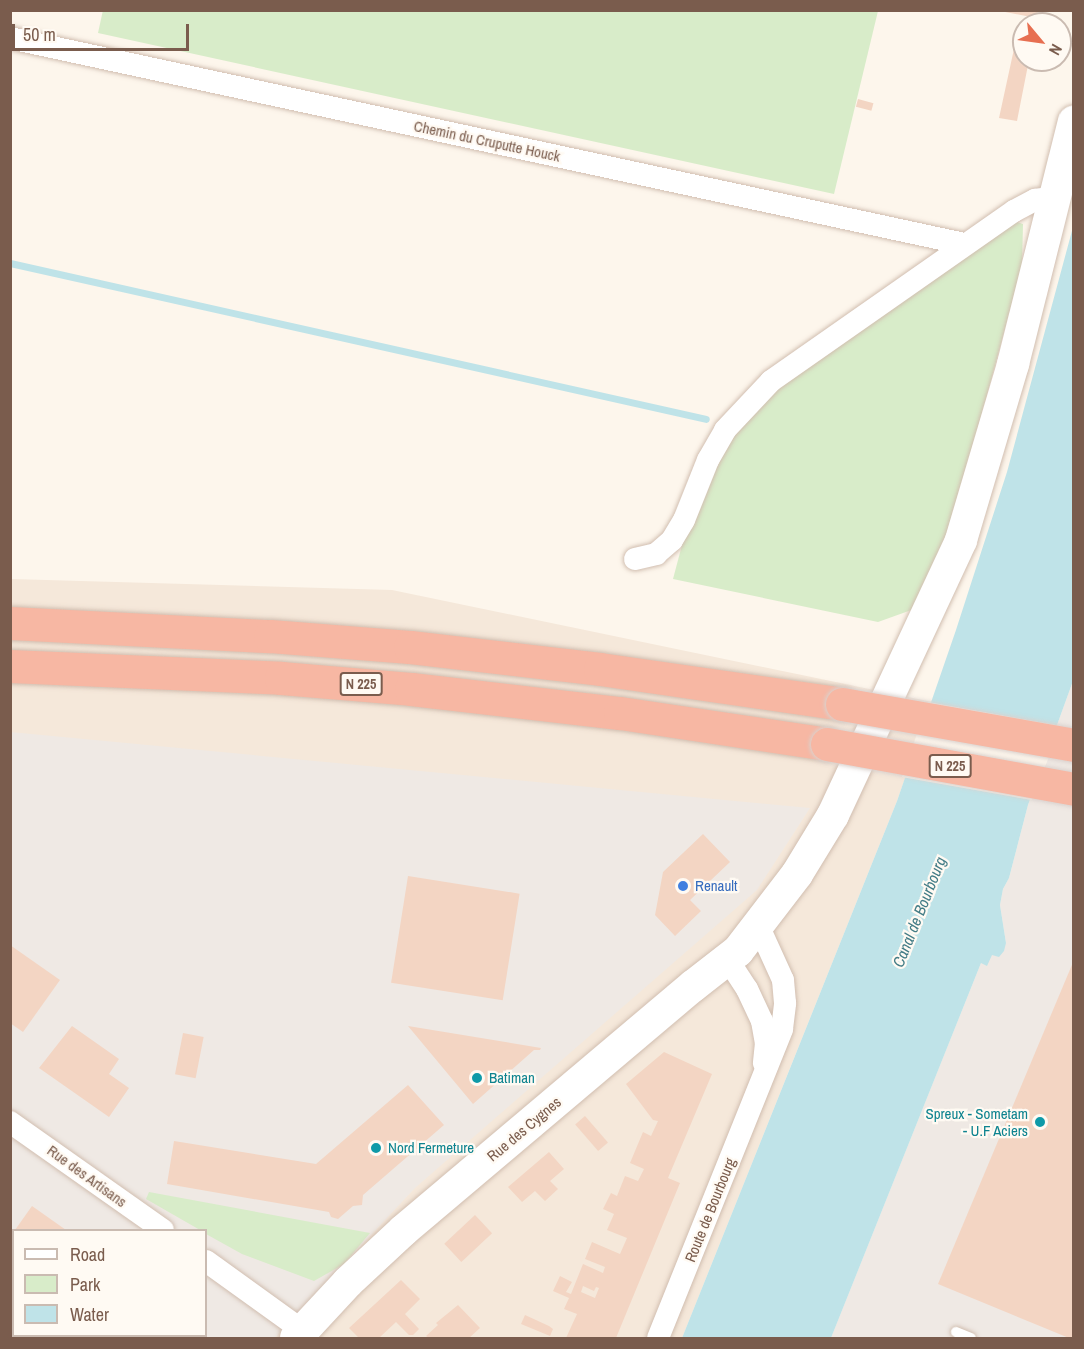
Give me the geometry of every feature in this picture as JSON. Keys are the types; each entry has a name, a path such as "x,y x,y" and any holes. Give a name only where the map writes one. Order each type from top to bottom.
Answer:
{"highway":[{"path":"10,623 260,635 410,647 669,678 842,704 1074,745"},
{"name":"N 225","path":"10,666 189,673 411,689 639,716 827,744 1074,789"}],"main road":[{"path":"1053,208 1074,122"},
{"name":"Rue des Cygnes","path":"299,1335 348,1282 405,1230 693,986 728,960 759,927 798,874 832,815 954,557 967,524 999,414 1053,208"}],"street":[{"name":"Chemin du Cruputte Houck","path":"10,38 964,244"},
{"path":"635,559 656,554 672,540 684,520 716,444 733,418 755,395 796,361 964,244 1025,205 1053,208"},
{"name":"Route de Bourbourg","path":"658,1338 779,1041 785,1003 779,967 759,927"},
{"name":"Route de Bourbourg","path":"728,960 753,1001 765,1032 766,1054 761,1082"},
{"name":"Rue des Artisans","path":"10,1122 162,1229"},
{"path":"207,1262 299,1335"}],"lane":[{"path":"956,1332 971,1338"}],"shaded area":[{"path":"11,579 392,590 932,702 897,801 682,1338 11,1338"},
{"path":"1073,681 1073,1338 831,1338 981,963 1006,943 1000,905 1003,889 1009,878 1028,805"},
{"path":"10,732 810,808 757,890 415,1188 275,1338 11,1338"}],"green space":[{"path":"103,10 878,11 834,194 98,33"},
{"path":"1010,220 1023,224 1022,266 953,520 917,608 878,622 673,579 686,530 706,479 752,403"},
{"path":"149,1192 370,1233 344,1264 314,1281 242,1254 207,1235 207,1229 198,1229 146,1199"}],"water":[{"name":"Canal de Bourbourg","path":"1073,227 1073,681 1028,805 1009,878 1003,889 1000,905 1006,943 1004,951 999,957 992,955 987,966 981,963 831,1338 682,1338 897,801 1007,472"}],"pier":[{"path":"928,702 1061,726 1032,800 902,777"}],"building":[{"path":"995,10 1038,10 1038,12 1012,13"},
{"path":"1012,58 1012,72 1027,72 1017,121 999,118"},
{"path":"858,99 873,103 871,111 856,107"},
{"name":"Renault","path":"703,834 730,862 690,900 701,911 675,936 655,915 663,872"},
{"path":"408,876 520,894 503,1000 391,983"},
{"path":"10,945 60,980 23,1032 10,1023"},
{"name":"Spreux - Sometam - U.F Aciers","path":"1074,960 1074,1338 1069,1338 938,1284"},
{"path":"72,1026 119,1059 109,1074 129,1088 109,1117 39,1068"},
{"name":"Batiman","path":"408,1026 541,1048 534,1050 473,1104"},
{"path":"183,1033 204,1037 196,1078 175,1074"},
{"path":"664,1052 712,1074 668,1178 680,1183 616,1338 566,1338 577,1314 564,1309 569,1298 553,1291 560,1276 572,1282 566,1292 571,1294 583,1264 603,1273 605,1267 585,1259 592,1242 620,1254 627,1238 607,1230 614,1214 603,1209 611,1193 617,1196 625,1176 638,1181 644,1169 630,1163 643,1132 651,1136 658,1121 653,1120 626,1084","holes":["583,1286 594,1291 596,1287 599,1288 595,1298 581,1292"]},
{"name":"Nord Fermeture","path":"408,1085 444,1125 363,1195 362,1205 353,1206 338,1219 331,1217 329,1212 167,1184 174,1141 316,1164"},
{"path":"585,1116 608,1142 598,1151 575,1125"},
{"path":"549,1152 564,1169 550,1181 558,1189 545,1201 535,1191 522,1202 508,1187"},
{"path":"32,1206 65,1229 16,1229"},
{"path":"475,1215 492,1233 461,1262 444,1244"},
{"path":"12,1235 12,1337 26,1338 10,1338 10,1237"},
{"path":"401,1280 420,1299 405,1314 419,1329 413,1335 409,1335 396,1322 379,1338 359,1338 349,1328"},
{"path":"458,1305 480,1328 469,1338 429,1338 426,1336 438,1325 436,1323"},
{"path":"525,1315 553,1329 550,1336 521,1324"}],"waterway":[{"path":"10,263 706,419"}],"place":[{"name":"Renault","path":"683,886"},
{"name":"Batiman","path":"477,1078"},
{"name":"Spreux - Sometam - U.F Aciers","path":"1040,1122"},
{"name":"Nord Fermeture","path":"376,1148"}]}
